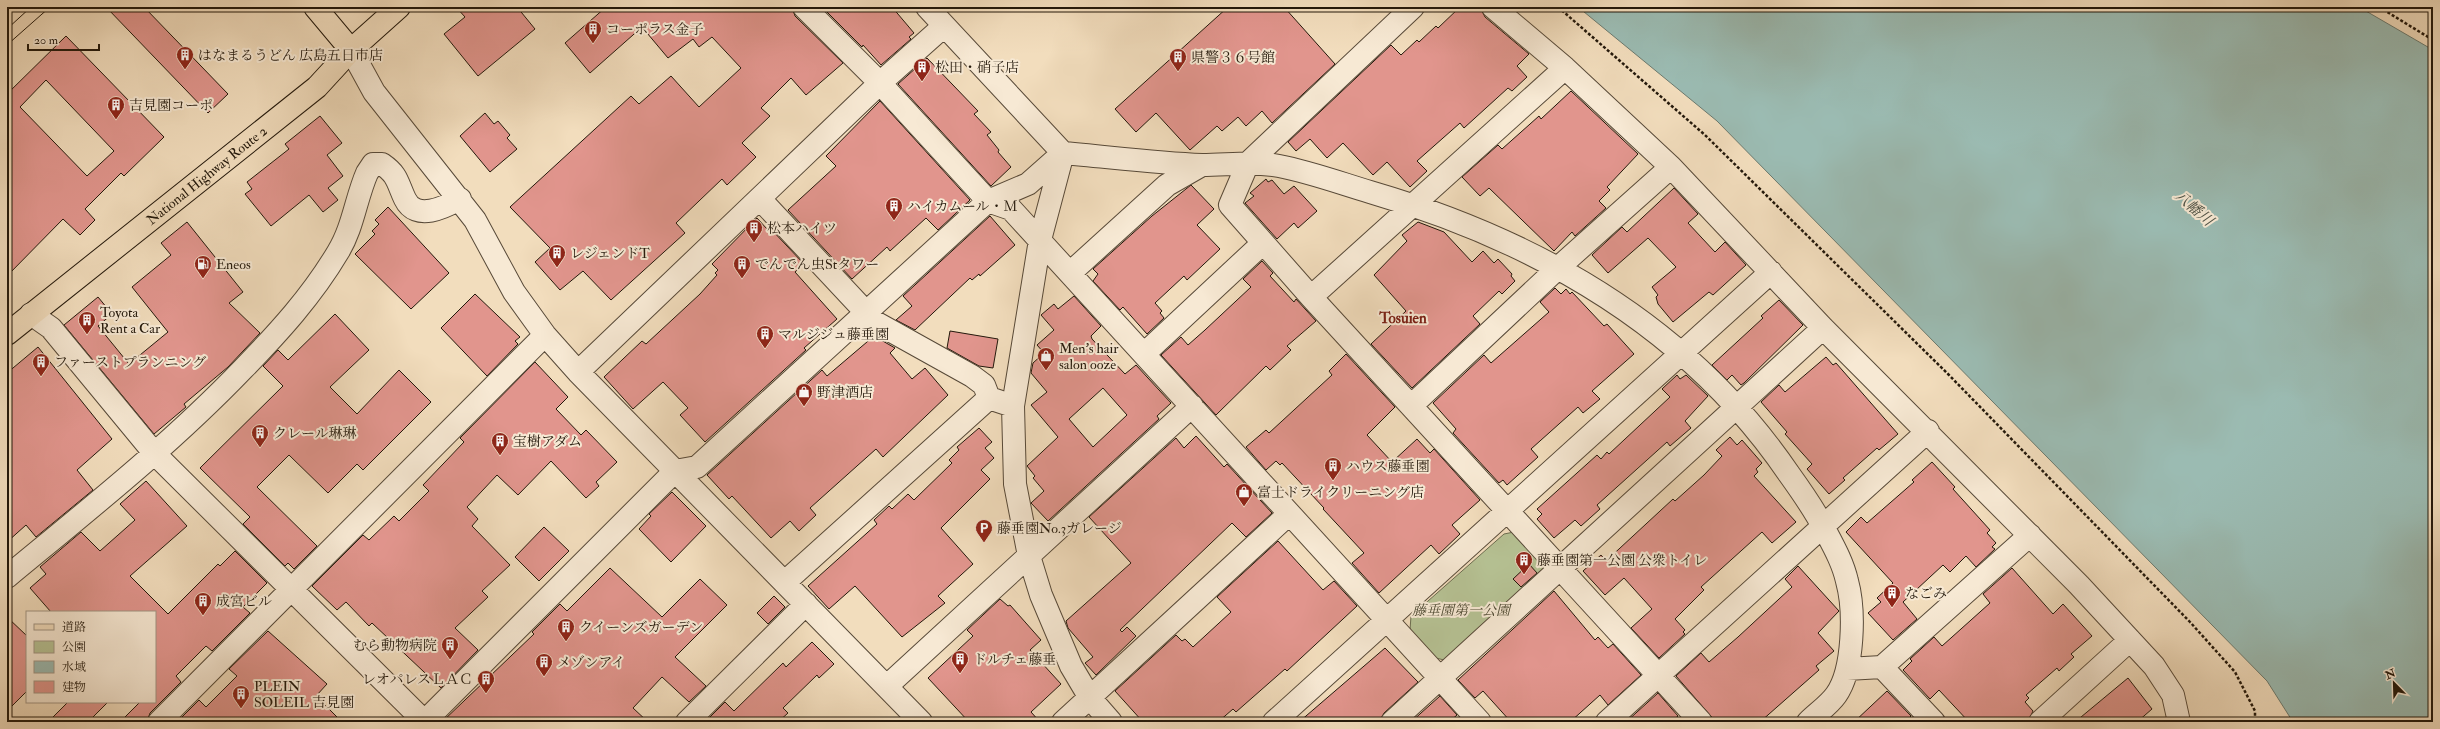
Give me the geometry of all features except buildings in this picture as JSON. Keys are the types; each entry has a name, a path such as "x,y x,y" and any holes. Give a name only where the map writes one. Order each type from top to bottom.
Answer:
{"main road":[{"path":"314,7 351,50"},
{"name":"National Highway Route 2","path":"7,334 317,86 351,50 399,7"}],"street":[{"path":"804,7 880,84 988,201 1012,209 1480,722"},
{"path":"927,7 1063,153 1202,165 1248,163 1277,166 1305,172 1414,204 1505,240 1560,268 1623,307 1681,352 1737,406 1766,440 1823,525 1837,553 1848,585 1851,636 1847,669 1837,694 1808,722"},
{"path":"1413,7 1248,163 1230,205 1311,297 1701,722"},
{"path":"1493,7 1565,68 1670,168 1823,328 1928,431 2030,535 2154,666 2173,695 2179,722"},
{"path":"578,372 880,84 944,26"},
{"path":"351,50 374,92 460,199 475,220 514,292 545,335 578,372 921,722"},
{"path":"1311,297 1565,68"},
{"path":"31,314 42,336 149,459 286,594 420,722 675,471 697,467 988,201 1028,184 1063,153"},
{"path":"1063,153 1040,240 1013,406 1015,484 1028,556 1041,595 1071,666 1090,698 1111,722"},
{"path":"7,577 149,459 216,397 275,336 308,296 339,251 346,236 364,179 373,164 382,164 393,172 405,200 417,210 437,211 460,199"},
{"path":"1070,273 1167,185 1202,165"},
{"path":"1412,406 1670,168"},
{"path":"760,199 880,325 978,380 984,385 989,398"},
{"path":"1144,354 1263,243"},
{"path":"1274,722 1509,511 1681,352 1771,272"},
{"path":"1392,722 1823,328"},
{"path":"159,722 545,335"},
{"path":"989,398 1013,406"},
{"path":"785,582 989,398"},
{"path":"887,686 1192,406"},
{"path":"1607,722 1928,431"},
{"path":"1063,722 1289,514"},
{"path":"1847,669 1882,667 2030,535"},
{"path":"687,722 806,604"},
{"path":"2040,722 2130,640"},
{"path":"1882,667 1934,722"}],"path":[{"path":"1558,7 1705,134 1948,374 2179,611 2235,672 2256,711 2255,722"},
{"path":"2379,7 2433,40"}],"green space":[{"name":"藤垂園第一公園","path":"1514,532 1544,565 1542,577 1448,661 1436,658 1410,630 1411,616 1504,534"}],"water":[{"name":"八幡川","path":"1578,7 2359,7 2433,50 2433,722 2293,722 2267,681 1717,121"}],"tram line":[{"path":"7,29 31,7"},
{"path":"7,45 50,7"}],"place":[{"name":"コーポラス金子","path":"593,44"},
{"name":"はなまるうどん 広島五日市店","path":"185,70"},
{"name":"県警３６号館","path":"1178,72"},
{"name":"松田・硝子店","path":"922,82"},
{"name":"吉見園コーポ","path":"116,120"},
{"name":"ハイカムール・Ｍ","path":"894,221"},
{"name":"松本ハイツ","path":"754,243"},
{"name":"レジェンドT","path":"557,268"},
{"name":"Eneos","path":"203,279"},
{"name":"でんでん虫Stタワー","path":"742,279"},
{"name":"Toyota Rent a Car","path":"87,335"},
{"name":"マルジジュ藤垂園","path":"765,349"},
{"name":"Men's hair salon ooze","path":"1046,371"},
{"name":"ファーストプランニング","path":"41,377"},
{"name":"野津酒店","path":"804,407"},
{"name":"クレール琳琳","path":"260,448"},
{"name":"宝樹アダム","path":"500,456"},
{"name":"ハウス藤垂園","path":"1333,481"},
{"name":"富士ドライクリーニング店","path":"1244,507"},
{"name":"藤垂園No.3ガレージ","path":"984,543"},
{"name":"藤垂園第一公園 公衆トイレ","path":"1524,575"},
{"name":"なごみ","path":"1892,608"},
{"name":"成宮ビル","path":"203,616"},
{"name":"クイーンズガーデン","path":"566,642"},
{"name":"むら動物病院","path":"450,660"},
{"name":"ドルチェ藤垂","path":"960,674"},
{"name":"メゾンアイ","path":"544,677"},
{"name":"レオパレスＬＡＣ","path":"486,694"},
{"name":"PLEIN SOLEIL 吉見園","path":"241,709"}],"district":[{"name":"Tosuien","path":"1403,318"}]}
